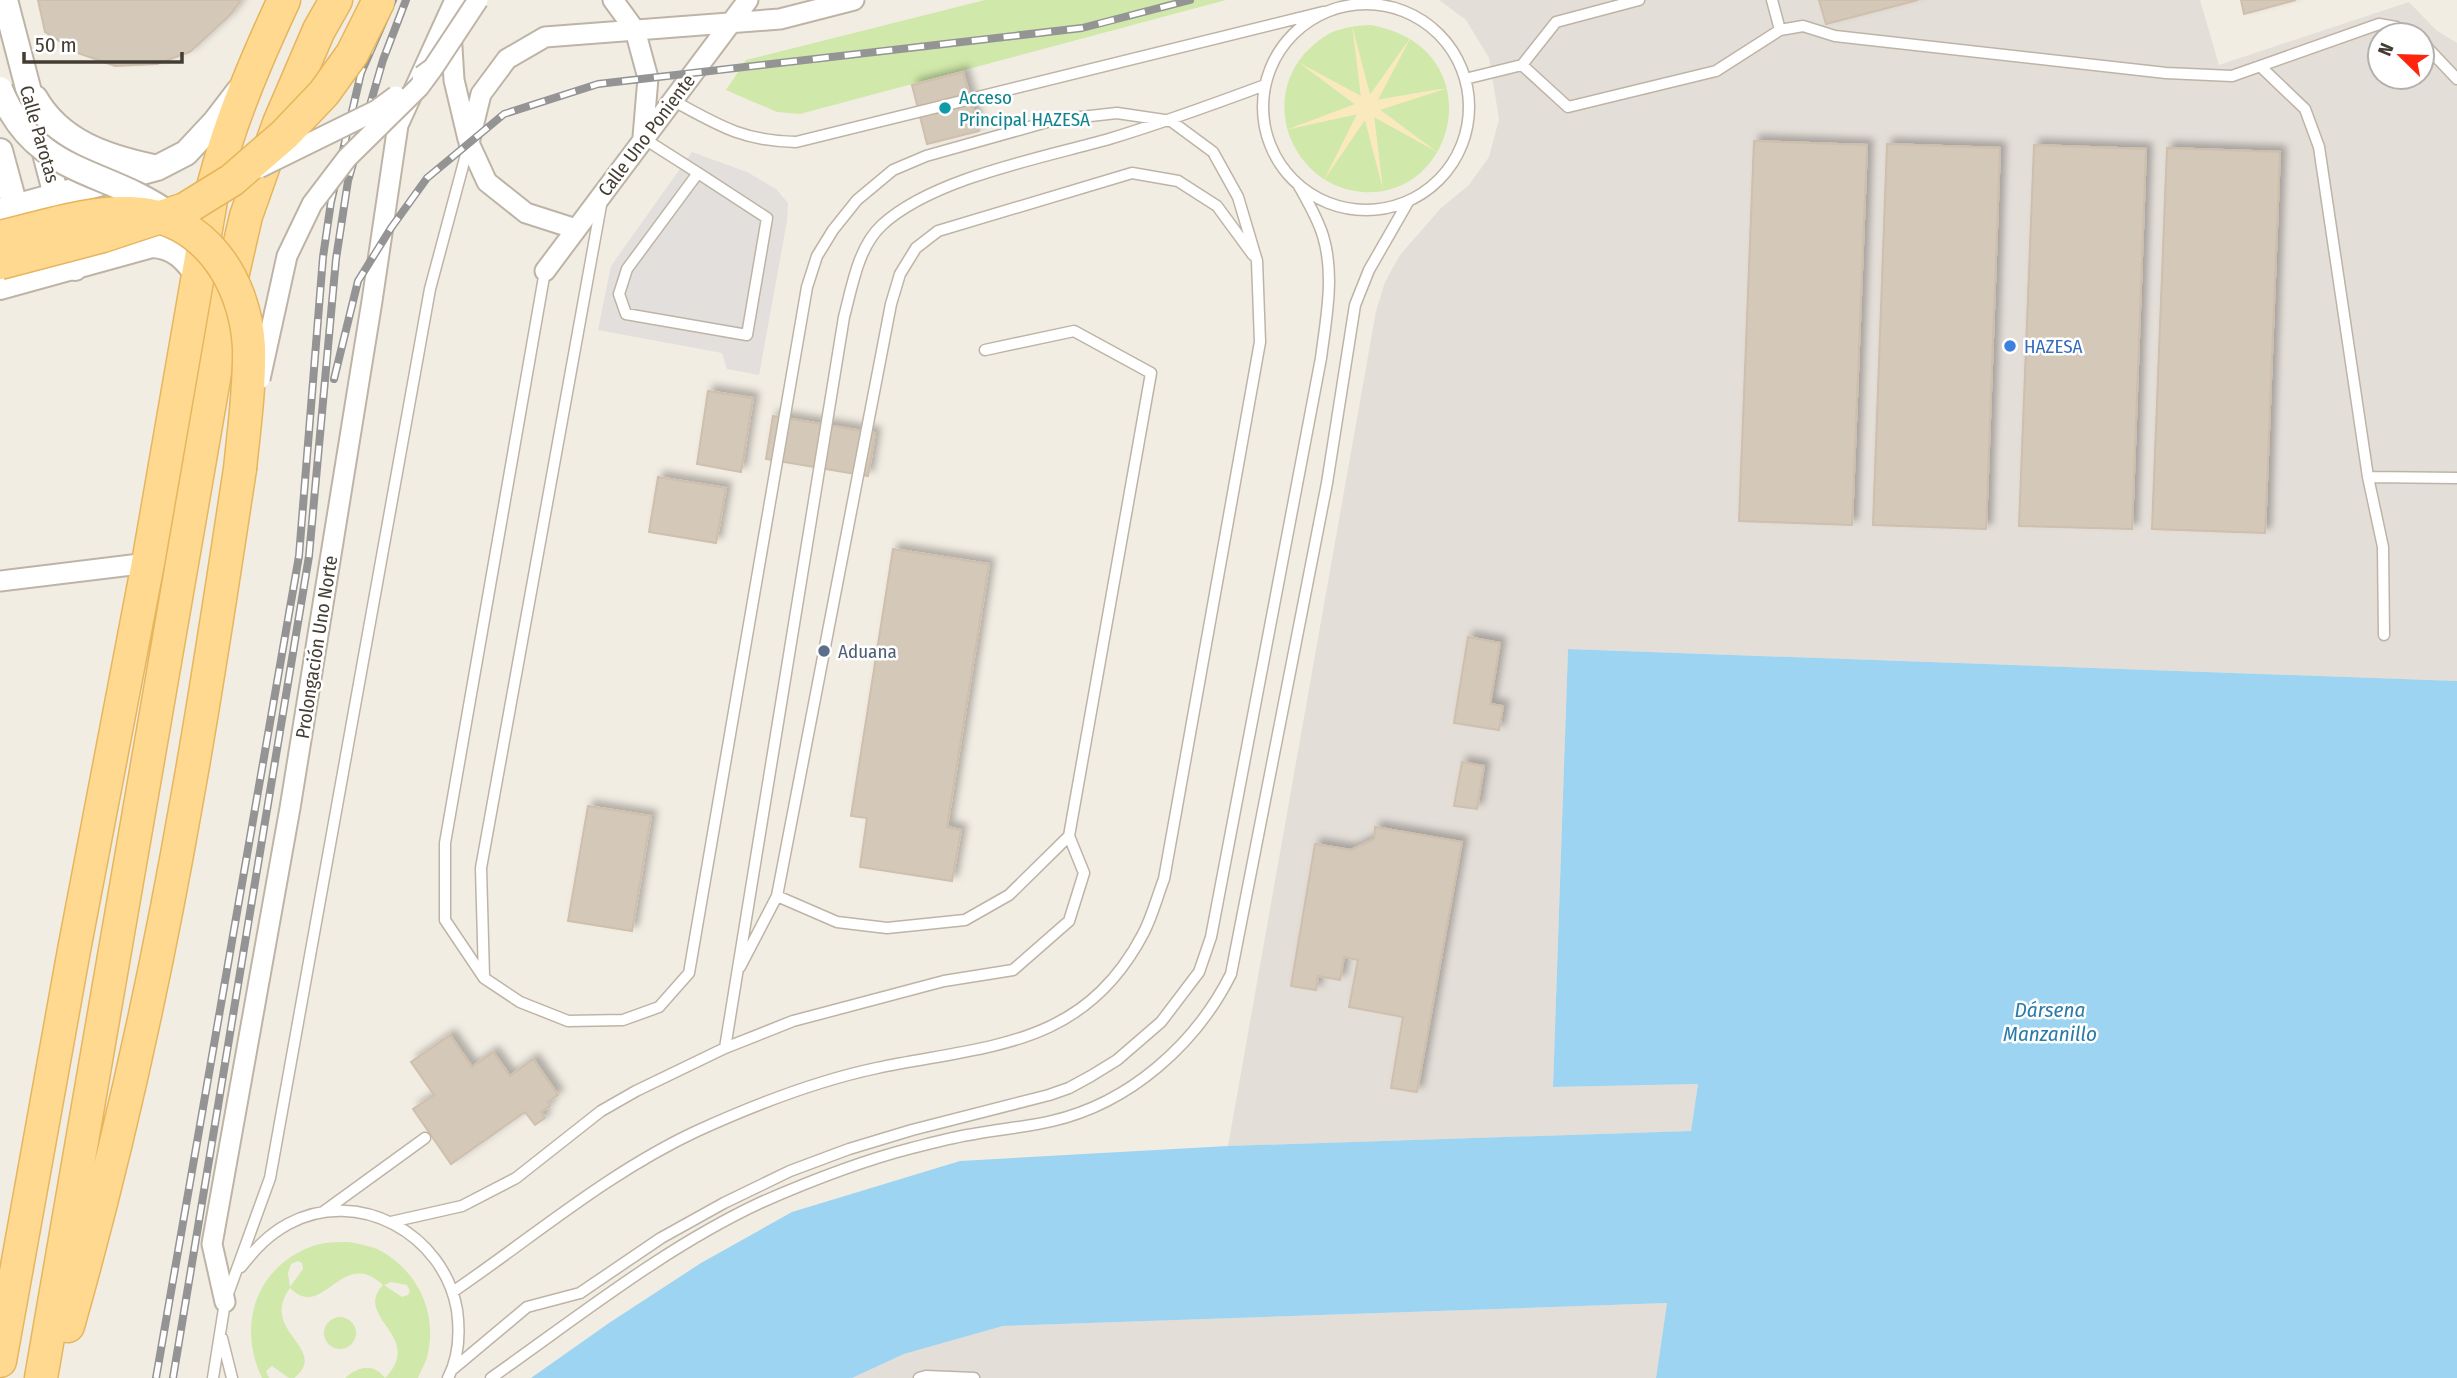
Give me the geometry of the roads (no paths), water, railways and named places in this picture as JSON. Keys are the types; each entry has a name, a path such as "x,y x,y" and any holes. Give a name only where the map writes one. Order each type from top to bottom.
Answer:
{"main road":[{"path":"0,1361 148,563 214,183 226,137 247,80 284,0"},
{"path":"41,1378 230,286 246,216 279,123 319,30 336,0"},
{"path":"0,263 103,236 185,209 232,180 284,135 324,93 352,54 379,0"},
{"path":"0,237 93,215 133,213 159,218 192,231 219,257 243,308 249,346 240,469 187,800 144,1019 87,1259 54,1378"}],"street":[{"name":"Calle Parotas","path":"5,0 75,268"},
{"path":"240,469 287,256 312,204 347,158 419,87 478,0"},
{"path":"613,0 635,30 648,78 643,138"},
{"name":"Calle Uno Poniente","path":"545,271 748,0"},
{"path":"756,0 780,19"},
{"path":"469,143 481,94 507,59 545,37 780,19 854,0"},
{"path":"452,4 454,80 469,143 486,182 526,213 576,229"},
{"name":"Prolongación Uno Norte","path":"225,1302 212,1244 290,808 398,125 452,4"},
{"path":"232,180 299,151 377,110 433,68"},
{"path":"8,209 157,168 186,153 215,122 247,80"},
{"path":"25,82 44,114 62,131 103,154 157,168"},
{"path":"0,89 8,108 23,131 47,152 72,167 156,204 192,231"},
{"path":"0,151 8,209 34,277"},
{"path":"0,287 152,245 163,245 182,255 198,277"},
{"path":"0,581 148,563"}],"lane":[{"path":"1465,79 1522,65 1556,22 1639,0"},
{"path":"1772,0 1780,30"},
{"path":"672,100 730,131 765,141 796,142 1355,3 1387,5 1418,16 1443,36 1461,63 1469,94 1468,127 1456,158 1435,184 1408,202 1380,210 1351,210 1324,201 1299,186"},
{"path":"451,1373 527,1307 580,1293 661,1238 790,1171 912,1130 1069,1088 1117,1060 1161,1022 1199,972 1211,937 1321,358 1328,294 1324,237 1299,186 1281,165 1268,140 1263,113 1265,85 1277,55 1297,30 1323,12"},
{"path":"1522,65 1568,107 1716,71 1780,30 1803,26 1835,36 2166,73 2232,76 2366,29"},
{"path":"2436,57 2457,79"},
{"path":"2260,66 2305,109 2319,147 2368,477 2383,547 2384,635"},
{"path":"724,1048 844,317 862,254 880,227 902,209 962,180 1171,121 1265,85"},
{"path":"454,1291 611,1180 695,1132 791,1093 875,1068 967,1053 1021,1039 1072,1017 1114,980 1144,933 1164,879 1260,342 1257,261 1238,197 1213,152 1171,121 1117,113 1054,121 926,156 892,170 857,200 817,256 807,287 689,973 659,1007 623,1020 568,1021 520,1002 484,978 445,920 445,843 545,271"},
{"path":"643,138 698,173 767,218 747,335 626,314 620,294 627,269 698,173"},
{"path":"213,1378 225,1302 270,1178 430,289 469,143"},
{"path":"736,975 778,895 891,304 900,274 916,248 938,231 1132,173 1178,181 1217,206 1257,261"},
{"path":"484,978 481,868 603,192"},
{"path":"491,1378 650,1266 761,1203 833,1174 909,1149 972,1134 1052,1121 1082,1112 1141,1080 1188,1040 1205,1018 1231,974 1326,483 1354,304 1395,222 1408,202"},
{"path":"391,1222 463,1206 516,1178 601,1111 636,1090 724,1048 806,1018 944,981 1013,971 1069,920 1084,873 1069,836 1150,373 1074,331 985,350"},
{"path":"2368,477 2457,478"},
{"path":"778,895 838,922 887,928 965,920 1009,895 1069,836"},
{"path":"232,1378 222,1344 225,1302 238,1270 260,1242 289,1223 322,1212 425,1138"},
{"path":"322,1212 358,1212 391,1222 418,1239 439,1263 454,1291 460,1330 451,1373"},
{"path":"919,1378 974,1378"}],"water":[{"name":"Dársena Manzanillo","path":"1568,649 2457,681 2457,1378 1656,1378 1667,1303 1003,1326 904,1354 852,1378 531,1378 701,1263 792,1212 960,1161 1228,1146 1691,1131 1698,1084 1553,1087"}],"railway":[{"path":"156,1378 299,556 323,257 331,202 361,73 393,0"},
{"path":"173,1378 309,556 336,259 348,181 383,60 406,0"},
{"path":"334,379 358,281 391,228 427,178 504,114 598,84 1082,28 1190,0"}],"place":[{"name":"Acceso Principal HAZESA","path":"945,108"},
{"name":"HAZESA","path":"2010,346"},
{"name":"Aduana","path":"824,651"}]}
